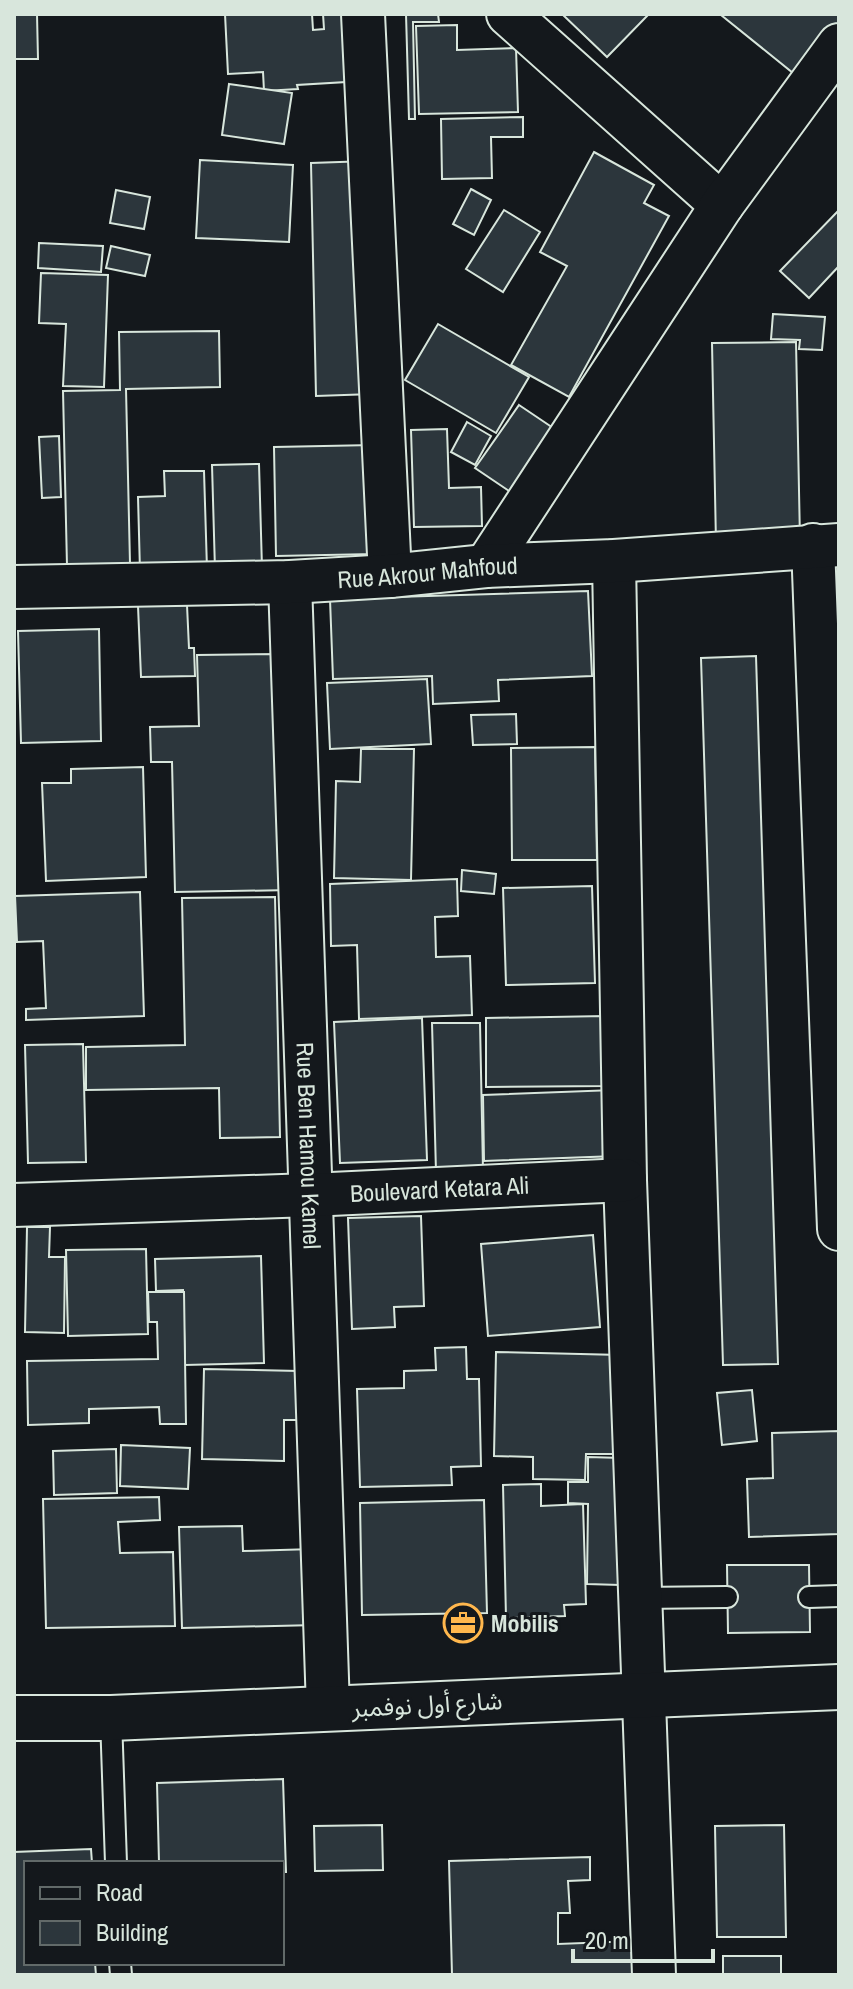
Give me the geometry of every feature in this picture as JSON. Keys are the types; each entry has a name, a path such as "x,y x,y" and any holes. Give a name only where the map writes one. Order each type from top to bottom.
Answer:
{"main road":[{"name":"شارع أول نوفمبر","path":"14,1718 111,1718 839,1687"}],"street":[{"path":"363,14 390,576"},
{"path":"508,14 722,205"},
{"path":"486,566 722,205 839,45"},
{"path":"826,545 839,1229"},
{"name":"Rue Akrour Mahfoud","path":"14,587 290,582 486,566 614,561 826,545"},
{"path":"614,561 625,1180 654,1975"},
{"name":"Rue Ben Hamou Kamel","path":"290,582 328,1708"},
{"name":"Boulevard Ketara Ali","path":"14,1205 625,1180"}],"lane":[{"path":"809,1597 839,1596"},
{"path":"639,1598 727,1597"},
{"path":"111,1718 116,1861"}],"building":[{"path":"14,14 37,14 38,59 14,59"},
{"path":"225,14 312,14 313,30 324,29 323,14 359,14 363,81 297,85 298,89 264,91 263,72 228,74"},
{"path":"406,14 438,14 439,22 413,22 415,119 409,119"},
{"path":"562,14 649,14 607,57"},
{"path":"839,14 839,27 798,77 721,15"},
{"path":"457,25 457,50 516,48 518,112 419,114 416,26"},
{"path":"229,84 292,93 284,144 222,135"},
{"path":"523,117 523,137 491,137 492,178 442,179 441,119"},
{"path":"594,152 654,185 644,203 669,216 569,397 511,365 567,266 540,252"},
{"path":"200,160 293,165 289,242 196,238"},
{"path":"368,161 373,394 316,396 311,163"},
{"path":"471,189 491,200 474,235 453,224"},
{"path":"116,190 150,197 144,229 110,223"},
{"path":"504,210 540,232 503,292 466,269"},
{"path":"839,210 839,266 809,298 780,271"},
{"path":"39,243 103,246 101,272 38,268"},
{"path":"111,246 150,255 145,276 106,268"},
{"path":"41,273 108,275 104,387 63,386 66,324 39,323"},
{"path":"773,314 825,317 822,350 799,349 800,340 771,339"},
{"path":"438,324 529,377 496,433 405,380"},
{"path":"219,331 220,387 126,389 130,564 67,566 63,391 120,390 119,332"},
{"path":"796,342 800,540 716,543 712,343"},
{"path":"519,405 565,436 521,499 475,468"},
{"path":"467,422 491,436 475,465 451,452"},
{"path":"447,429 449,488 481,487 482,526 414,527 411,430"},
{"path":"59,436 61,497 42,498 39,437"},
{"path":"373,445 375,554 276,556 274,447"},
{"path":"259,464 262,568 215,570 212,465"},
{"path":"164,471 204,471 207,569 140,571 138,497 165,496"},
{"path":"588,591 592,676 498,680 499,701 433,704 432,676 333,679 330,599"},
{"path":"187,605 189,648 194,648 195,676 141,677 138,606"},
{"path":"99,629 101,741 21,743 18,631"},
{"path":"281,654 291,890 175,892 172,762 151,762 150,727 199,726 197,655"},
{"path":"756,656 778,1364 723,1365 701,658"},
{"path":"427,679 431,744 330,749 327,683"},
{"path":"516,714 517,744 473,745 471,715"},
{"path":"595,747 597,860 512,860 511,748"},
{"path":"361,749 414,749 411,880 334,878 336,781 360,782"},
{"path":"143,767 146,877 46,881 42,783 71,783 71,769"},
{"path":"462,870 496,874 494,894 461,891"},
{"path":"457,879 458,916 435,917 436,957 470,956 472,1015 359,1019 357,945 331,946 330,884"},
{"path":"592,886 595,983 506,985 503,888"},
{"path":"140,892 144,1016 26,1020 26,1009 46,1008 43,941 17,942 15,896"},
{"path":"275,897 280,1137 220,1138 219,1088 86,1090 86,1047 185,1045 182,898"},
{"path":"605,1016 607,1086 486,1087 486,1018"},
{"path":"422,1018 427,1160 340,1163 334,1022"},
{"path":"432,1023 480,1023 483,1170 436,1172"},
{"path":"83,1044 86,1162 28,1163 25,1045"},
{"path":"614,1090 617,1156 484,1161 483,1095"},
{"path":"421,1216 424,1306 394,1307 395,1327 352,1329 348,1218"},
{"path":"27,1227 50,1227 49,1257 65,1257 64,1333 25,1332"},
{"path":"593,1235 600,1327 488,1336 481,1244"},
{"path":"146,1249 148,1334 68,1336 66,1250"},
{"path":"261,1256 264,1363 185,1365 183,1290 156,1291 155,1259"},
{"path":"148,1292 184,1292 186,1424 160,1424 159,1407 89,1409 89,1423 28,1425 27,1361 158,1359 157,1322 149,1322"},
{"path":"466,1347 467,1379 479,1379 481,1466 451,1467 452,1485 360,1487 357,1389 404,1388 404,1371 436,1370 435,1348"},
{"path":"496,1352 621,1355 619,1454 586,1454 585,1480 533,1479 533,1457 494,1456"},
{"path":"204,1369 299,1371 298,1420 284,1420 284,1461 202,1459"},
{"path":"752,1390 757,1441 722,1445 717,1393"},
{"path":"839,1431 839,1534 749,1537 747,1479 773,1478 772,1433"},
{"path":"121,1445 190,1448 188,1489 120,1486"},
{"path":"116,1449 117,1493 54,1495 53,1451"},
{"path":"588,1457 622,1458 620,1585 587,1584 588,1504 568,1503 568,1482 588,1482"},
{"path":"541,1484 541,1506 583,1504 586,1604 564,1605 565,1616 506,1618 503,1485"},
{"path":"159,1497 160,1520 118,1522 120,1553 173,1552 175,1626 46,1628 43,1499"},
{"path":"484,1500 487,1613 362,1615 360,1503"},
{"path":"242,1526 243,1551 314,1549 316,1625 182,1628 179,1527"},
{"path":"727,1565 809,1565 810,1632 728,1633"},
{"path":"283,1779 286,1872 284,1861 159,1861 157,1783"},
{"path":"382,1825 383,1870 315,1871 314,1826"},
{"path":"784,1825 786,1937 717,1937 715,1826"},
{"path":"91,1849 92,1861 24,1861 24,1965 95,1965 96,1975 14,1975 14,1852"},
{"path":"590,1857 590,1880 568,1881 570,1913 558,1913 558,1944 636,1941 637,1975 452,1975 449,1861"},
{"path":"723,1956 781,1956 781,1975 723,1975"}],"place":[{"name":"Mobilis","path":"463,1623"}]}
